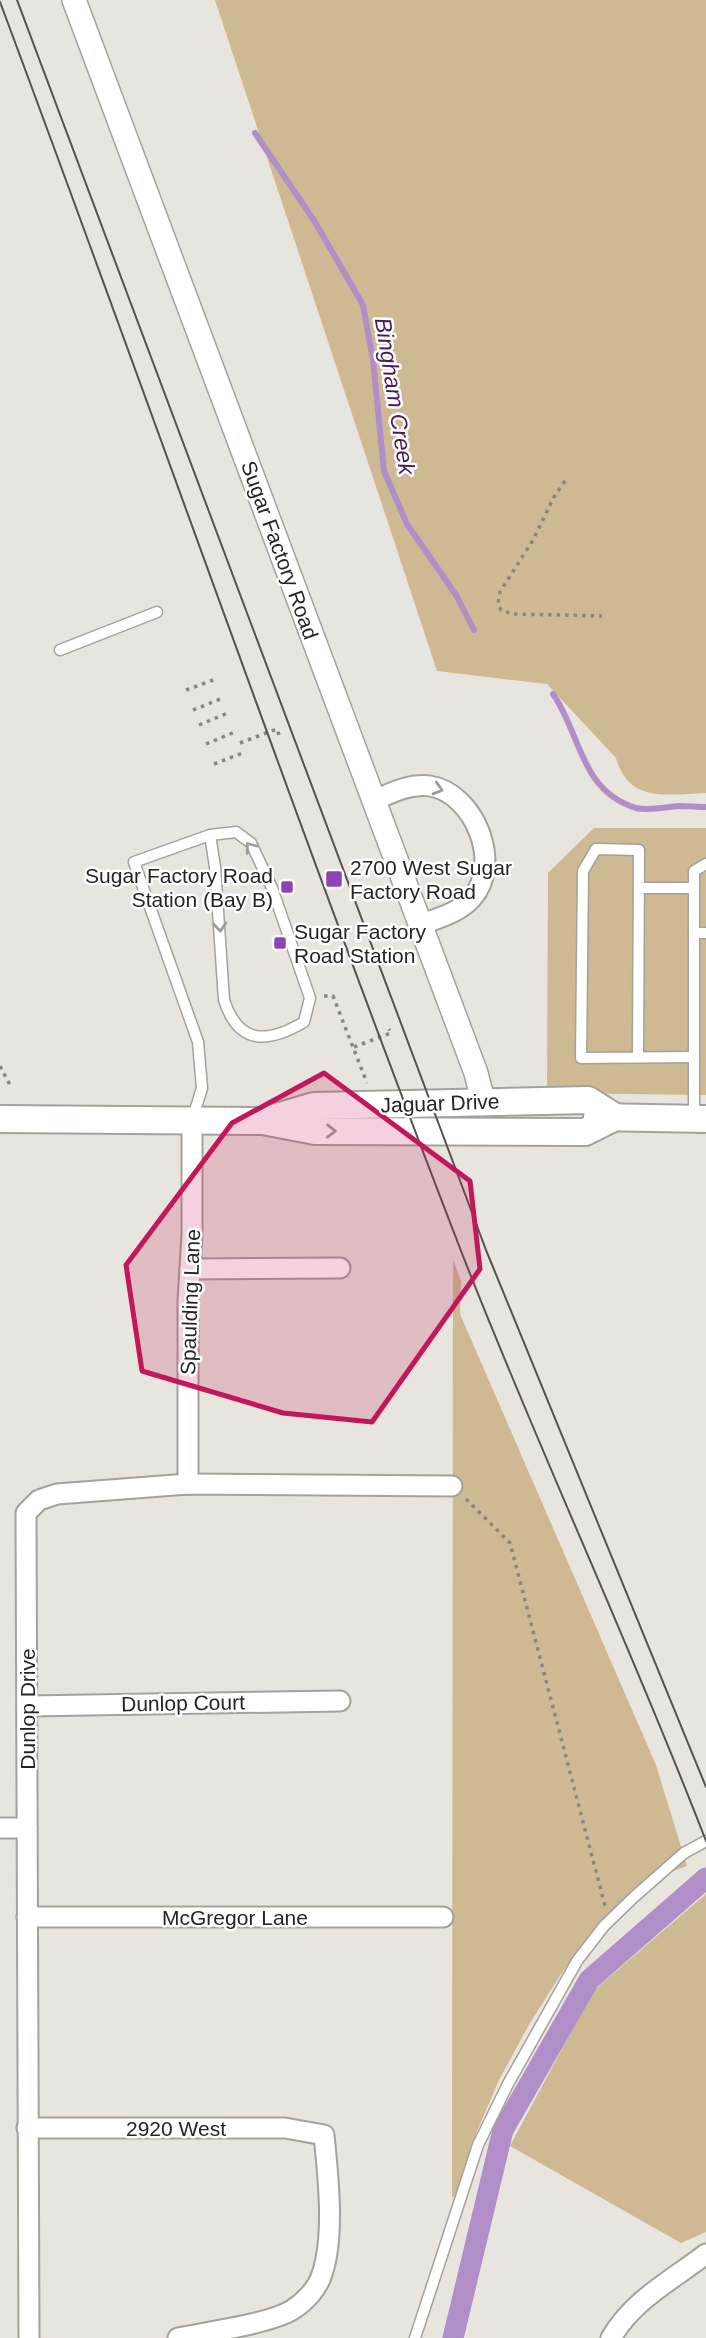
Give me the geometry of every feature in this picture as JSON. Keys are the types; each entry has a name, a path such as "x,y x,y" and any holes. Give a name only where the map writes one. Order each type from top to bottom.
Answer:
{"main road":[{"name":"Jaguar Drive","path":"263,1121 314,1106 483,1101"},
{"path":"483,1101 512,1115 615,1117"},
{"name":"Jaguar Drive","path":"0,1119 263,1121 315,1131 585,1132 615,1117 700,1119"}],"street":[{"name":"Sugar Factory Road","path":"74,0 476,1073 483,1101"},
{"path":"373,800 410,786 442,789 452,793 462,804 478,830 485,871 479,888 461,908 420,925"},
{"name":"Spaulding Lane","path":"188,1484 192,1121"},
{"path":"190,1269 340,1268"},
{"name":"Dunlop Drive","path":"29,2338 26,1513 39,1500 57,1494 188,1484 452,1486"},
{"name":"Dunlop Court","path":"27,1706 340,1701"},
{"path":"0,1828 27,1828"},
{"name":"McGregor Lane","path":"27,1917 443,1917"},
{"name":"2920 West","path":"27,2128 285,2128 324,2136 328,2176 328,2248 322,2276 307,2299 290,2311 269,2319 178,2338"},
{"path":"611,2338 626,2316 645,2296 672,2280 706,2254"}],"lane":[{"path":"60,650 157,612"},
{"path":"192,1121 202,1088 198,1042 134,862 210,835 236,832 251,843 272,888 310,998 304,1022 285,1033 264,1038 246,1033 230,1020 224,1000 215,867 210,835"},
{"path":"638,1057 639,850 596,849 583,871 581,1058 694,1057"},
{"path":"700,1119 694,1057 695,871 706,864"},
{"path":"639,888 695,888"},
{"path":"695,933 706,933"},
{"path":"415,2338 478,2146 508,2084 577,1961 610,1920 634,1897 684,1853 706,1841"}],"path":[{"path":"565,481 533,540 500,592 498,604 501,610 513,614 602,616"},
{"path":"186,690 216,679"},
{"path":"193,710 223,698"},
{"path":"199,725 228,713"},
{"path":"240,744 277,729 279,735"},
{"path":"206,744 236,732"},
{"path":"214,764 243,753"},
{"path":"324,996 333,996 369,1088"},
{"path":"354,1047 391,1033 389,1029"},
{"path":"0,1066 11,1087"},
{"path":"452,1486 510,1543 610,1920"}],"highlighted area":[{"path":"324,1073 470,1181 480,1269 372,1422 283,1413 142,1371 126,1265 232,1123"}],"shaded area":[{"path":"215,0 706,0 706,793 664,794 640,790 622,773 616,758 547,684 437,671"},
{"path":"594,828 706,828 706,1095 547,1093 548,873"},
{"path":"453,1259 461,1281 460,1314 656,1765 687,1866 652,1878 610,1920 591,1933 561,1974 499,2080 477,2131 459,2197 452,2197"},
{"path":"706,1894 706,2232 681,2243 510,2146 593,1991"}],"waterway":[{"name":"Bingham Creek","path":"255,133 315,222 363,305 373,360 384,471 407,524 456,595 474,630"},
{"name":"Bingham Creek","path":"553,694 584,760 603,789 618,800 641,809 706,807"},
{"path":"453,2338 503,2130 589,1980 706,1878"}],"tram line":[{"path":"17,0 486,1250 706,1787"},
{"path":"0,2 403,1100 523,1403 647,1694 706,1841"}],"place":[{"name":"2700 West Sugar Factory Road","path":"334,879"},
{"name":"Sugar Factory Road Station (Bay B)","path":"287,887"},
{"name":"Sugar Factory Road Station","path":"280,943"}]}
